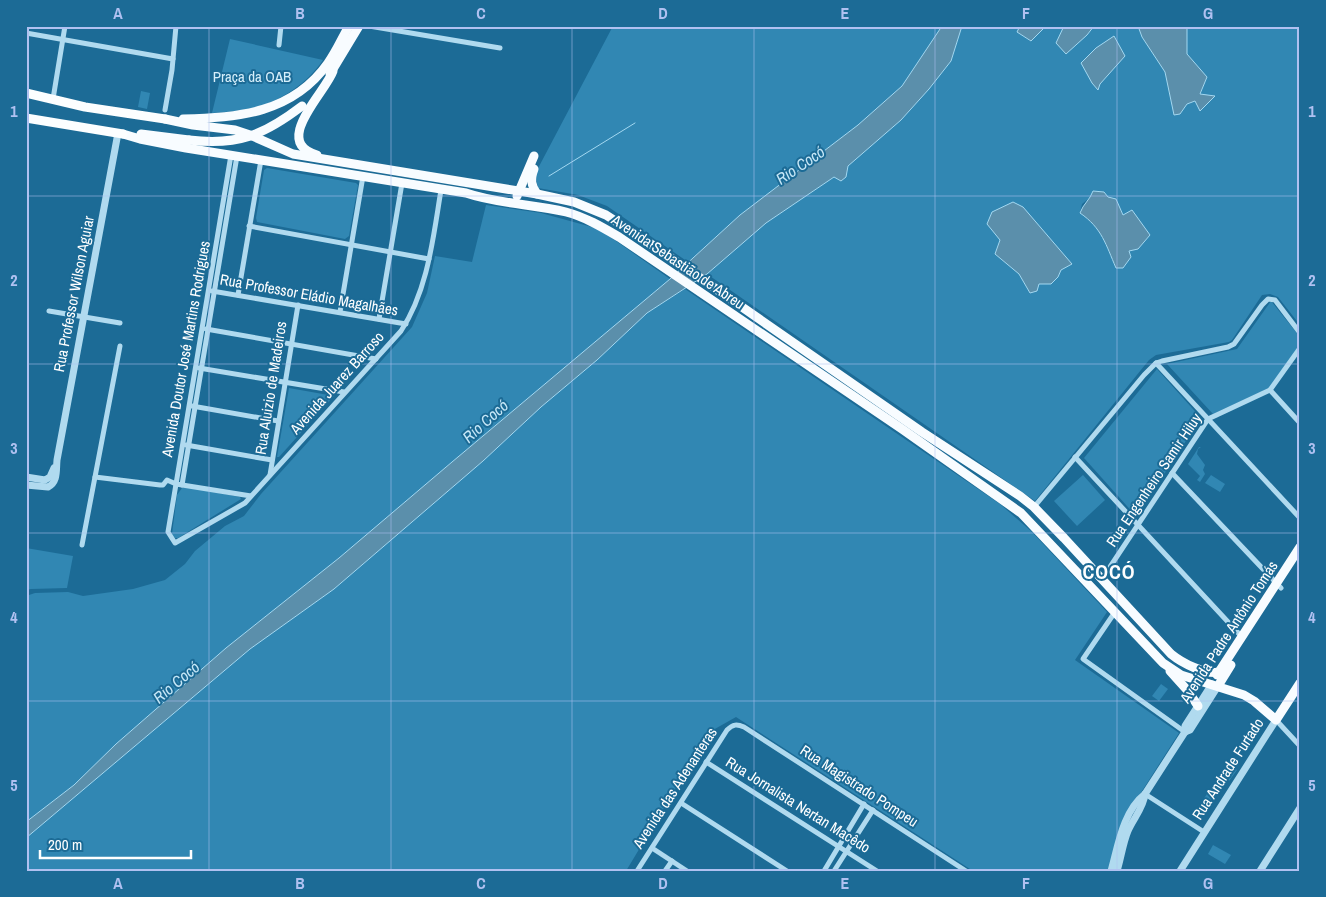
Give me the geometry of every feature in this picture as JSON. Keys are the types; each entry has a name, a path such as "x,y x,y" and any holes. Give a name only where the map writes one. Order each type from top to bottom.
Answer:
{"highway":[{"path":"28,94 105,111 165,114"},
{"path":"26,118 121,134"}],"main road":[{"path":"165,114 212,118 235,116 259,112 278,104 303,89 321,72 329,63 349,26"},
{"path":"121,134 223,141 253,135 278,124 302,106 333,71 359,26"},
{"path":"324,158 305,148 300,141 299,130 314,101 330,80 333,71"},
{"name":"Avenida Sebastião de Abreu","path":"165,114 192,125 235,130 257,137 288,152 506,189 520,195 537,194 574,202 606,215 657,248 933,439 1000,481 1034,507 1171,654 1185,664 1211,672 1220,672"},
{"name":"Avenida Sebastião de Abreu","path":"121,134 234,156 466,193 481,198 564,212 601,226 902,429 1026,518 1163,663"},
{"path":"506,189 517,184 522,179 535,160"},
{"path":"535,160 531,182 537,194"},
{"path":"520,195 535,160"},
{"path":"373,177 375,167"},
{"path":"402,183 405,173"},
{"path":"466,193 520,195 564,212"},
{"path":"902,429 910,431 926,440 930,441 933,439"},
{"path":"944,458 944,454 950,453 968,461"},
{"name":"Avenida Padre Antônio Tomás","path":"1215,685 1300,548"},
{"name":"Avenida Padre Antônio Tomás","path":"1215,685 1220,672 1242,638 1300,558"},
{"path":"1163,663 1181,675 1244,695 1276,720"},
{"path":"1163,663 1188,691 1198,706"},
{"name":"Rua Andrade Furtado","path":"1276,720 1300,683"}],"street":[{"path":"53,99 65,26"},
{"path":"165,114 176,26"},
{"path":"279,45 281,26"},
{"path":"369,26 500,48"},
{"path":"26,33 172,60"},
{"name":"Rua Professor Wilson Aguiar","path":"26,485 44,488 52,486 56,477 57,460 84,317 121,134"},
{"name":"Avenida Doutor José Martins Rodrigues","path":"177,542 168,532 179,484 234,156"},
{"path":"238,295 261,160"},
{"path":"340,312 363,176"},
{"path":"379,319 402,183"},
{"name":"Avenida Juarez Barroso","path":"177,542 240,507 406,324 419,297 429,259 441,190"},
{"path":"249,226 429,259"},
{"name":"Rua Professor Eládio Magalhães","path":"211,291 406,324"},
{"path":"1034,507 1156,363 1232,345 1268,299 1275,300 1300,333"},
{"name":"Rua Aluizio de Madeiros","path":"270,476 298,305"},
{"path":"49,311 120,323"},
{"path":"205,329 376,359"},
{"path":"82,545 120,346"},
{"name":"Rua Engenheiro Samir Hiluy","path":"1102,579 1208,419 1270,390 1300,348"},
{"path":"1156,363 1300,518"},
{"path":"198,368 344,392"},
{"path":"1270,390 1300,423"},
{"path":"192,406 278,421"},
{"path":"185,445 272,460"},
{"path":"1075,458 1242,638"},
{"path":"26,477 48,479 57,460"},
{"path":"1172,473 1278,586"},
{"path":"95,477 160,485 163,485 167,480 179,484 251,496"},
{"path":"1115,611 1083,658 1185,732"},
{"name":"Avenida Padre Antônio Tomás","path":"1185,732 1185,726 1215,685"},
{"name":"Avenida Padre Antônio Tomás","path":"1111,871 1124,826 1138,800 1145,794 1185,732 1190,730 1215,685"},
{"path":"1276,720 1300,746"},
{"name":"Rua Andrade Furtado","path":"1180,871 1276,720"},
{"name":"Avenida das Adenanteras","path":"637,871 727,730 731,726 738,724"},
{"name":"Rua Magistrado Pompeu","path":"738,724 966,871"},
{"name":"Rua Jornalista Nertan Macêdo","path":"706,762 847,850 877,871"},
{"path":"1145,794 1204,832"},
{"name":"Avenida Padre Antônio Tomás","path":"1117,871 1127,834 1144,802 1145,794"},
{"path":"681,803 787,871"},
{"path":"824,871 864,804"},
{"path":"1260,871 1300,808"},
{"path":"834,871 873,810"},
{"path":"652,848 687,871"},
{"path":"665,871 672,861"}],"green space":[{"path":"613,26 942,26 902,86 858,125 740,215 688,262 607,206 578,195 538,188 535,174"},
{"path":"962,26 1020,26 1018,32 1030,41 1046,26 1064,26 1057,43 1087,35 1094,26 1138,26 1142,37 1165,72 1175,114 1180,114 1187,104 1195,101 1201,110 1214,96 1200,95 1207,77 1187,54 1187,26 1300,26 1300,325 1278,297 1270,294 1262,295 1229,342 1156,355 1149,360 1035,501 707,274 766,223 834,177 901,120 951,61","holes":["1114,37 1124,56 1100,84 1098,90","1092,196 1116,199 1123,215 1129,251 1116,268 1106,244 1098,231 1080,213 1082,204","1000,240 1051,240 1072,264 1060,270 1058,277 1039,284 1030,293 1019,274 995,254"]},
{"name":"Praça da OAB","path":"230,39 323,60 309,77 291,91 271,102 250,109 212,113"},
{"path":"141,91 150,93 147,109 138,107"},
{"path":"267,168 356,183 358,185 349,236 345,239 257,222 256,218 264,170"},
{"path":"486,205 541,213 599,229 670,279 339,558 226,648 116,744 74,785 26,822 26,596 35,593 68,592 83,596 133,589 165,580 225,526 244,516 261,494 412,327 427,293 435,256 472,262"},
{"path":"685,289 1000,504 1031,531 1107,612 1075,660 1179,733 1135,802 1109,871 973,871 736,717 713,730 703,743 626,871 26,871 26,838 250,649 334,589 483,461 647,313"},
{"path":"1271,301 1300,337 1300,344 1269,388 1213,414 1167,364 1237,349"},
{"path":"1157,369 1201,418 1138,514 1135,515 1084,458"},
{"path":"289,388 334,396 277,457"},
{"path":"1199,447 1201,447 1198,449 1197,454 1205,465 1203,470 1205,474 1200,482 1197,480 1200,476 1188,464"},
{"path":"1083,475 1105,500 1077,526 1054,501"},
{"path":"1211,475 1225,484 1220,492 1205,483"},
{"path":"188,487 240,497 241,499 178,538 175,538 172,534 177,495 182,488"},
{"path":"26,548 73,556 67,588 26,590"},
{"path":"1161,684 1168,689 1159,701 1152,696"},
{"path":"1230,765 1237,770 1229,781 1223,777"},
{"path":"1209,791 1216,796 1208,808 1201,803"},
{"path":"1213,845 1231,855 1225,864 1208,854"}],"shaded area":[{"name":"Rio Cocó","path":"942,26 962,26 951,61 901,120 848,166 846,177 841,181 834,177 766,223 707,274 647,313 483,461 334,589 250,649 26,838 26,822 74,785 116,744 226,648 339,558 670,279 740,215 858,125 902,86"},
{"path":"1020,26 1046,26 1031,41 1017,32"},
{"path":"1064,26 1094,26 1066,54 1056,43"},
{"path":"1138,26 1187,26 1187,54 1207,77 1200,94 1215,96 1200,111 1195,101 1187,104 1180,114 1174,115 1165,72 1142,37"},
{"path":"1114,36 1125,56 1100,84 1098,90 1081,63 1096,48"},
{"path":"1093,191 1104,192 1108,197 1116,199 1123,215 1132,210 1150,235 1138,249 1129,251 1131,257 1123,268 1116,268 1106,244 1098,231 1080,213"},
{"path":"1013,202 1023,207 1072,264 1061,270 1058,277 1051,284 1039,284 1037,291 1030,293 1019,274 995,254 1000,240 987,224 992,212"}],"waterway":[{"path":"549,176 635,123"}],"district":[{"name":"COCÓ","path":"1109,572"}]}
